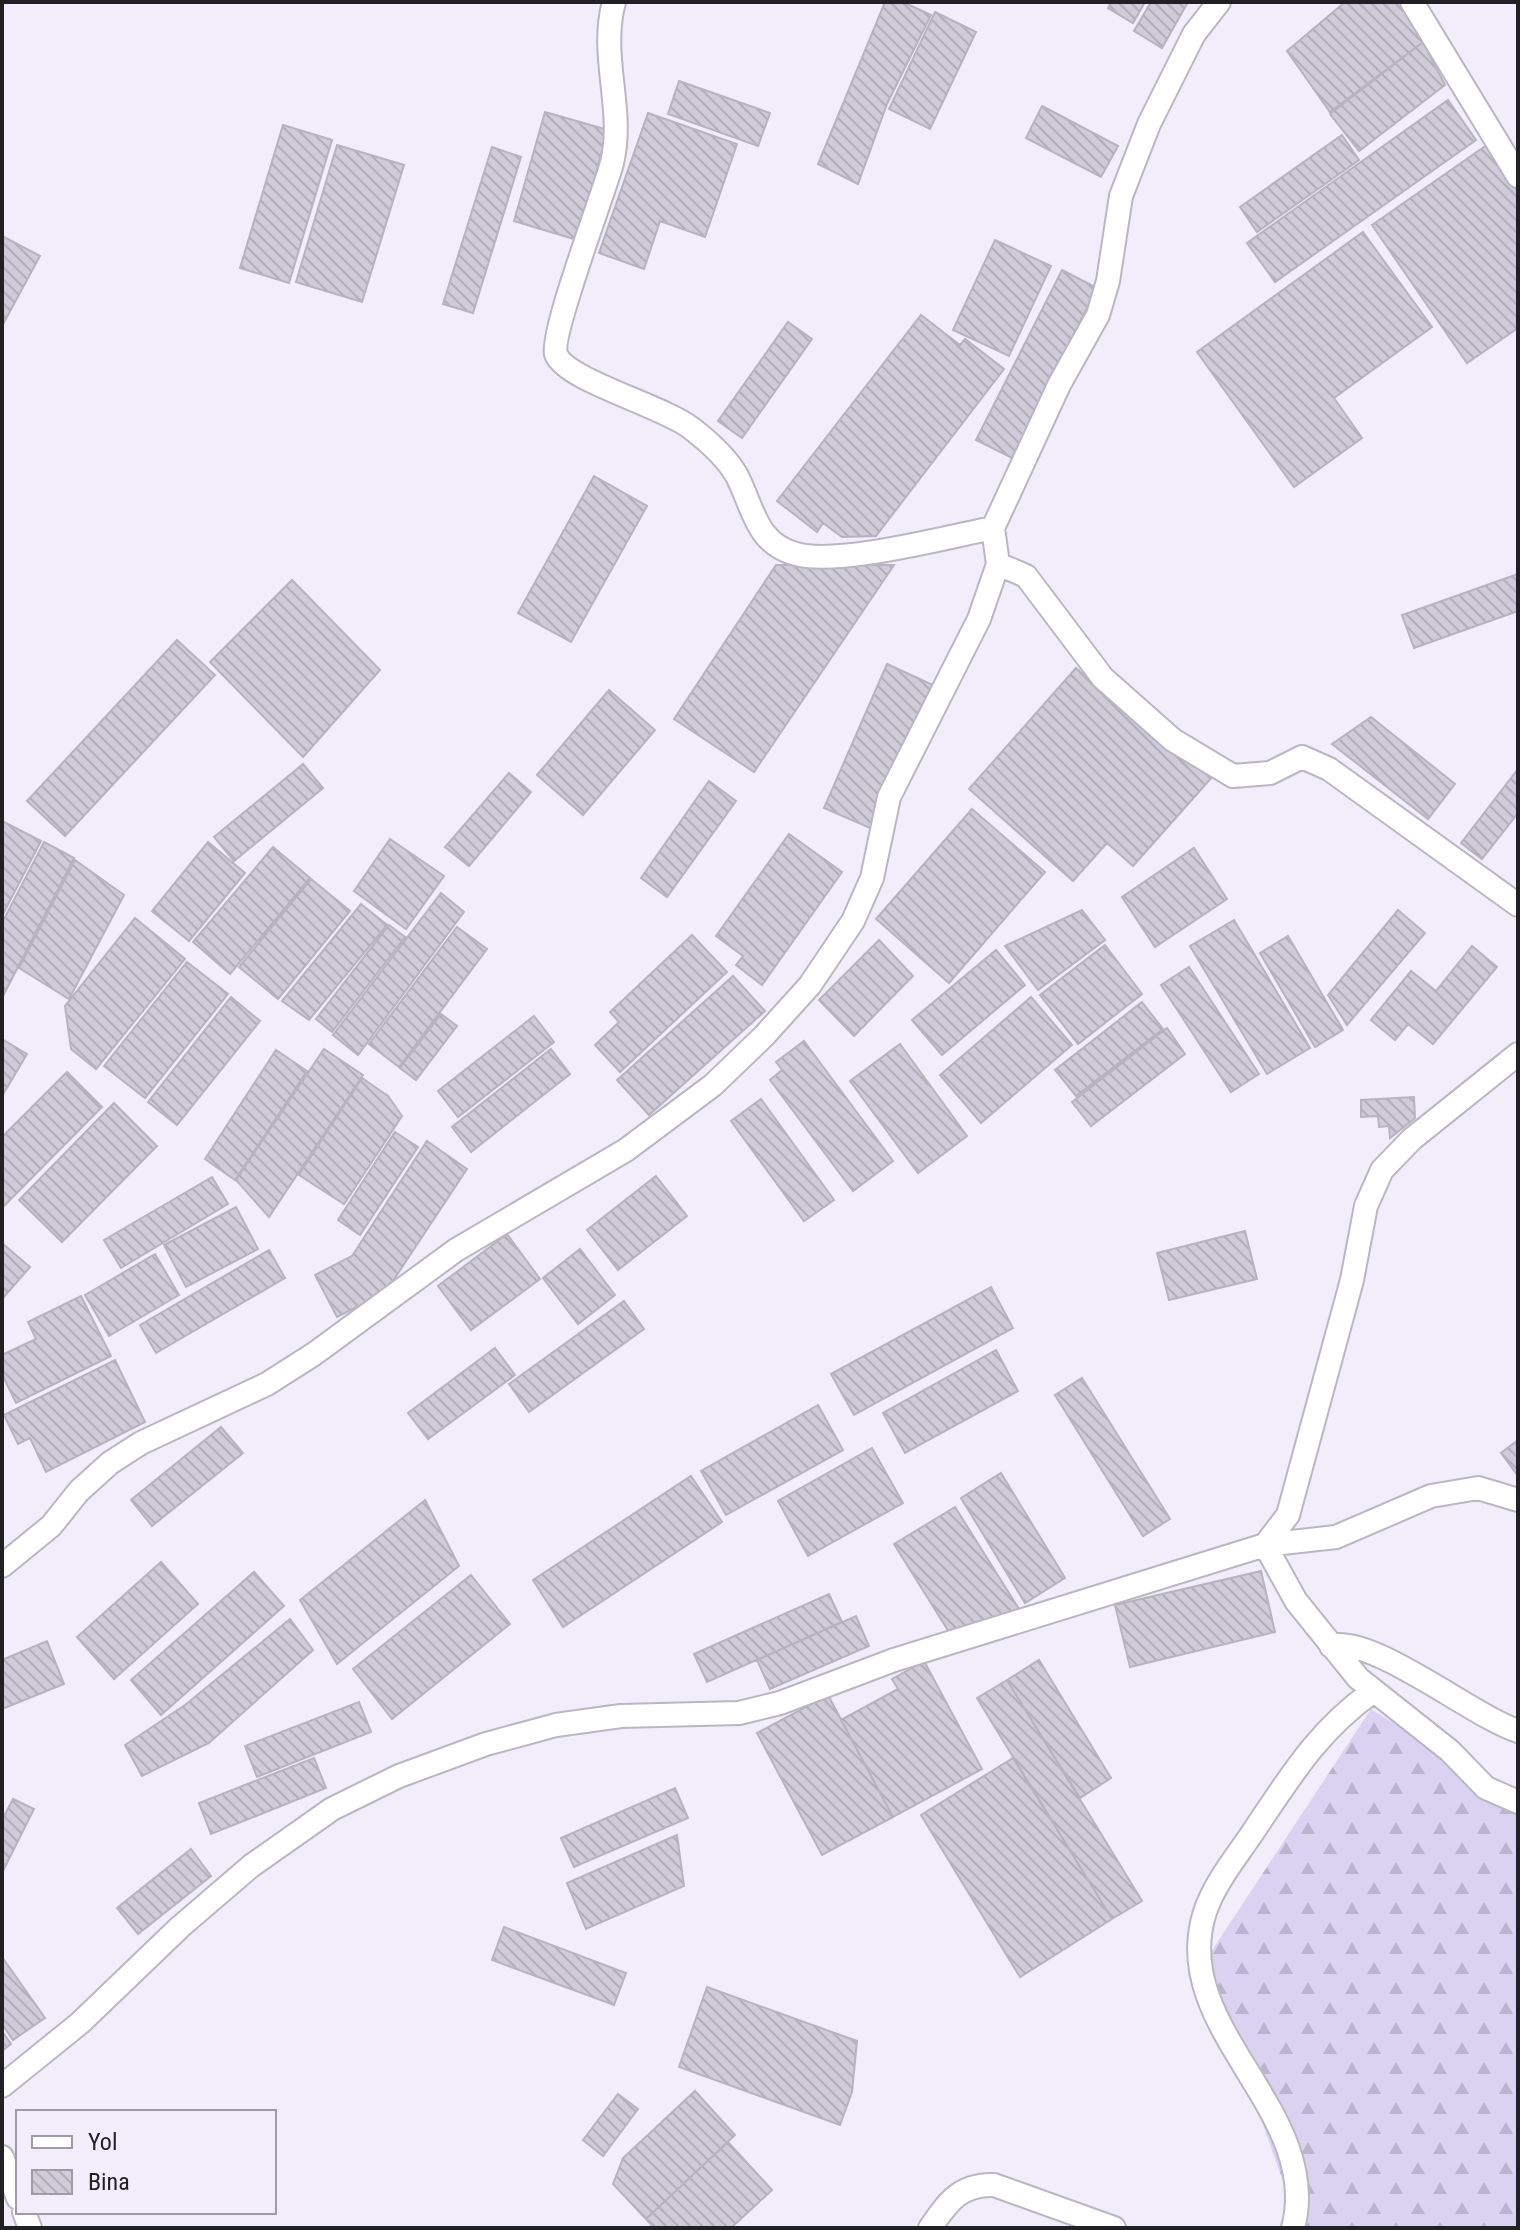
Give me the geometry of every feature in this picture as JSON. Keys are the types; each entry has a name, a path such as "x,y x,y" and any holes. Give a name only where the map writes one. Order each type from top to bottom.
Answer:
{"street":[{"path":"614,2 607,46 616,96 616,139 585,253 555,335 559,360 570,372 656,407 690,427 736,475 758,528 778,547 791,553 823,557 892,548 993,528"},
{"path":"2,1566 51,1526 79,1491 110,1463 141,1443 267,1384 314,1354 456,1250 626,1150 713,1085 764,1036 810,985 853,921 872,878 889,797 979,619 998,564 993,528 1059,385 1098,315 1108,281 1121,196 1149,124 1194,34 1219,2"},
{"path":"1412,2 1518,176"},
{"path":"998,564 1026,576 1103,678 1173,740 1233,776 1270,773 1302,757 1329,769 1518,905"},
{"path":"1265,1545 1288,1515 1352,1280 1366,1206 1382,1170 1412,1139 1518,1054"},
{"path":"2,2086 80,2023 180,1927 251,1866 332,1809 399,1776 486,1744 556,1725 621,1716 739,1713 780,1703 894,1660 1265,1545 1336,1537 1431,1496 1478,1488 1518,1500"},
{"path":"1265,1545 1296,1601 1372,1692 1450,1751 1486,1788 1518,1802"},
{"path":"1331,1646 1348,1645 1433,1682 1492,1721 1518,1731"},
{"path":"1293,2228 1296,2190 1293,2166 1283,2137 1204,1991 1200,1937 1211,1895 1310,1747 1343,1713 1372,1692"},
{"path":"2,2157 16,2193"},
{"path":"930,2228 952,2197 977,2185 994,2185 1114,2228"}],"green space":[{"path":"1371,1709 1518,1801 1518,2228 1282,2228 1291,2204 1205,1961"}],"building":[{"path":"885,2 903,2 931,15 887,104 858,184 818,164"},
{"path":"1111,2 1145,2 1133,23 1108,8"},
{"path":"1151,2 1188,2 1162,48 1134,31"},
{"path":"1345,2 1401,2 1423,42 1330,112 1287,51"},
{"path":"935,12 976,32 930,129 889,109"},
{"path":"1423,42 1445,85 1359,151 1330,114"},
{"path":"679,81 770,113 758,146 668,114"},
{"path":"1448,100 1476,140 1275,282 1247,243"},
{"path":"1042,106 1118,146 1101,177 1026,138"},
{"path":"545,112 608,130 577,240 514,221"},
{"path":"648,113 737,144 705,237 660,221 644,269 599,253"},
{"path":"283,125 332,140 289,283 240,268"},
{"path":"1342,135 1359,160 1257,232 1240,207"},
{"path":"337,145 404,165 362,302 296,282"},
{"path":"1487,145 1518,191 1518,328 1467,363 1372,225"},
{"path":"492,147 521,157 473,313 443,304"},
{"path":"1363,232 1432,327 1334,398 1362,438 1294,487 1197,352"},
{"path":"2,236 40,256 2,326"},
{"path":"995,240 1051,266 1009,356 953,330"},
{"path":"1062,270 1097,288 1012,458 976,440"},
{"path":"921,315 960,345 965,339 1004,369 876,536 842,537 823,523 817,532 777,501"},
{"path":"788,322 812,339 742,438 718,421"},
{"path":"594,476 647,506 571,642 518,613"},
{"path":"776,565 894,565 754,772 674,719"},
{"path":"1518,574 1518,611 1414,648 1402,615"},
{"path":"292,580 380,670 303,757 210,662"},
{"path":"177,640 215,675 65,836 27,801"},
{"path":"887,664 933,685 870,828 824,808"},
{"path":"1076,668 1173,750 1214,775 1133,866 1107,843 1073,881 969,789"},
{"path":"609,690 655,730 583,815 537,775"},
{"path":"1371,717 1455,784 1428,819 1332,744"},
{"path":"303,764 323,788 234,861 214,837"},
{"path":"1518,769 1518,813 1482,859 1461,843"},
{"path":"509,773 531,792 469,866 445,847"},
{"path":"709,781 736,801 667,897 641,878"},
{"path":"972,809 1045,872 949,983 876,919"},
{"path":"2,821 41,841 2,916"},
{"path":"789,834 842,872 762,985 736,965 743,956 716,936"},
{"path":"390,839 444,876 406,929 354,891"},
{"path":"44,842 74,858 2,998 2,923"},
{"path":"208,842 245,873 189,941 152,911"},
{"path":"273,847 310,878 230,974 193,942"},
{"path":"1194,848 1227,899 1155,947 1122,897"},
{"path":"75,860 124,895 69,999 19,968"},
{"path":"311,879 350,911 278,999 239,967"},
{"path":"441,893 464,912 358,1055 333,1035"},
{"path":"361,904 387,925 309,1020 282,1001"},
{"path":"1082,910 1105,940 1038,990 1005,946"},
{"path":"1398,910 1425,933 1347,1025 1328,995"},
{"path":"135,918 185,959 96,1069 71,1049 65,1006"},
{"path":"1234,920 1310,1048 1267,1074 1190,946"},
{"path":"389,925 405,937 332,1032 316,1019"},
{"path":"457,927 487,949 399,1067 369,1044"},
{"path":"692,935 727,972 620,1072 595,1045 619,1022 610,1012"},
{"path":"1288,936 1343,1030 1315,1047 1260,953"},
{"path":"879,940 913,976 854,1036 819,1000"},
{"path":"1105,945 1142,994 1078,1044 1040,995"},
{"path":"1472,946 1497,967 1433,1044 1408,1024 1395,1040 1371,1020 1411,971 1436,991"},
{"path":"996,950 1025,985 942,1055 912,1020"},
{"path":"187,962 228,994 145,1098 104,1066"},
{"path":"1189,967 1259,1074 1231,1092 1161,985"},
{"path":"733,976 765,1011 649,1115 617,1080"},
{"path":"231,997 260,1021 177,1125 148,1102"},
{"path":"1031,997 1072,1045 981,1123 940,1075"},
{"path":"1142,1002 1163,1029 1076,1096 1055,1070"},
{"path":"441,1014 457,1026 416,1080 400,1068"},
{"path":"534,1016 554,1042 458,1117 438,1091"},
{"path":"1167,1028 1185,1054 1091,1126 1072,1102"},
{"path":"2,1039 27,1054 2,1096"},
{"path":"804,1041 893,1161 853,1191 770,1080 782,1070 776,1062"},
{"path":"900,1044 967,1136 918,1173 850,1081"},
{"path":"324,1049 363,1075 269,1217 236,1180"},
{"path":"551,1049 570,1074 471,1152 452,1127"},
{"path":"276,1050 307,1071 235,1180 205,1159"},
{"path":"67,1072 102,1107 2,1208 2,1137"},
{"path":"362,1078 388,1096 402,1116 344,1204 299,1175"},
{"path":"1414,1097 1415,1118 1390,1138 1389,1126 1379,1127 1378,1116 1361,1117 1361,1100"},
{"path":"761,1099 834,1200 804,1221 731,1121"},
{"path":"114,1103 157,1146 62,1242 19,1200"},
{"path":"395,1132 418,1147 360,1235 338,1220"},
{"path":"427,1141 467,1169 385,1293 337,1317 315,1275 352,1256"},
{"path":"656,1176 687,1216 618,1270 587,1230"},
{"path":"212,1177 228,1204 121,1268 104,1240"},
{"path":"236,1207 258,1249 186,1287 164,1245"},
{"path":"1245,1231 1257,1279 1169,1300 1157,1253"},
{"path":"507,1234 540,1279 471,1330 438,1286"},
{"path":"2,1243 30,1267 2,1299"},
{"path":"580,1249 615,1295 578,1324 543,1278"},
{"path":"269,1250 285,1278 156,1353 140,1325"},
{"path":"155,1254 179,1295 109,1336 85,1295"},
{"path":"991,1287 1013,1328 854,1415 831,1374"},
{"path":"81,1296 111,1356 16,1403 2,1374 2,1355 36,1339 28,1322"},
{"path":"624,1301 644,1329 529,1412 509,1384"},
{"path":"495,1348 515,1375 428,1439 408,1413"},
{"path":"996,1350 1018,1391 905,1453 883,1413"},
{"path":"115,1360 145,1422 46,1472 30,1438 18,1444 4,1415"},
{"path":"1082,1378 1170,1519 1143,1536 1055,1395"},
{"path":"818,1405 843,1450 726,1515 701,1471"},
{"path":"221,1427 243,1453 152,1526 131,1500"},
{"path":"1518,1440 1518,1476 1501,1453"},
{"path":"872,1448 903,1503 808,1556 778,1501"},
{"path":"1001,1473 1065,1578 1025,1603 961,1498"},
{"path":"691,1476 722,1522 563,1627 533,1580"},
{"path":"425,1500 459,1566 337,1664 300,1600"},
{"path":"955,1507 1019,1609 949,1632 894,1544"},
{"path":"161,1562 198,1604 114,1679 77,1637"},
{"path":"1261,1571 1275,1632 1130,1667 1115,1605"},
{"path":"254,1572 284,1606 161,1715 131,1680"},
{"path":"471,1575 510,1624 392,1719 353,1669"},
{"path":"829,1594 842,1622 707,1682 694,1654"},
{"path":"856,1616 869,1646 770,1689 757,1660"},
{"path":"290,1619 313,1650 209,1743 142,1776 125,1745 185,1705"},
{"path":"47,1641 64,1684 2,1709 2,1660"},
{"path":"1039,1660 1111,1778 1080,1798 1007,1680"},
{"path":"924,1661 982,1769 893,1817 841,1720 898,1689 892,1679"},
{"path":"1007,1680 1142,1901 1112,1919 977,1698"},
{"path":"828,1695 893,1817 822,1855 757,1733"},
{"path":"359,1702 371,1732 257,1777 245,1746"},
{"path":"314,1758 326,1788 211,1834 199,1803"},
{"path":"1013,1758 1112,1919 1020,1977 921,1815"},
{"path":"675,1788 688,1818 574,1867 561,1838"},
{"path":"13,1799 34,1809 2,1873 2,1820"},
{"path":"677,1835 684,1886 586,1929 567,1883"},
{"path":"191,1849 211,1876 138,1934 117,1908"},
{"path":"504,1927 626,1973 614,2005 492,1960"},
{"path":"2,1957 45,2018 13,2040 2,2024"},
{"path":"707,1987 857,2041 852,2092 840,2125 679,2067"},
{"path":"2,2031 11,2044 2,2051"},
{"path":"695,2091 735,2135 646,2219 613,2184 623,2158"},
{"path":"618,2094 638,2109 603,2156 583,2140"},
{"path":"728,2142 772,2190 731,2228 654,2228 646,2219"}]}
